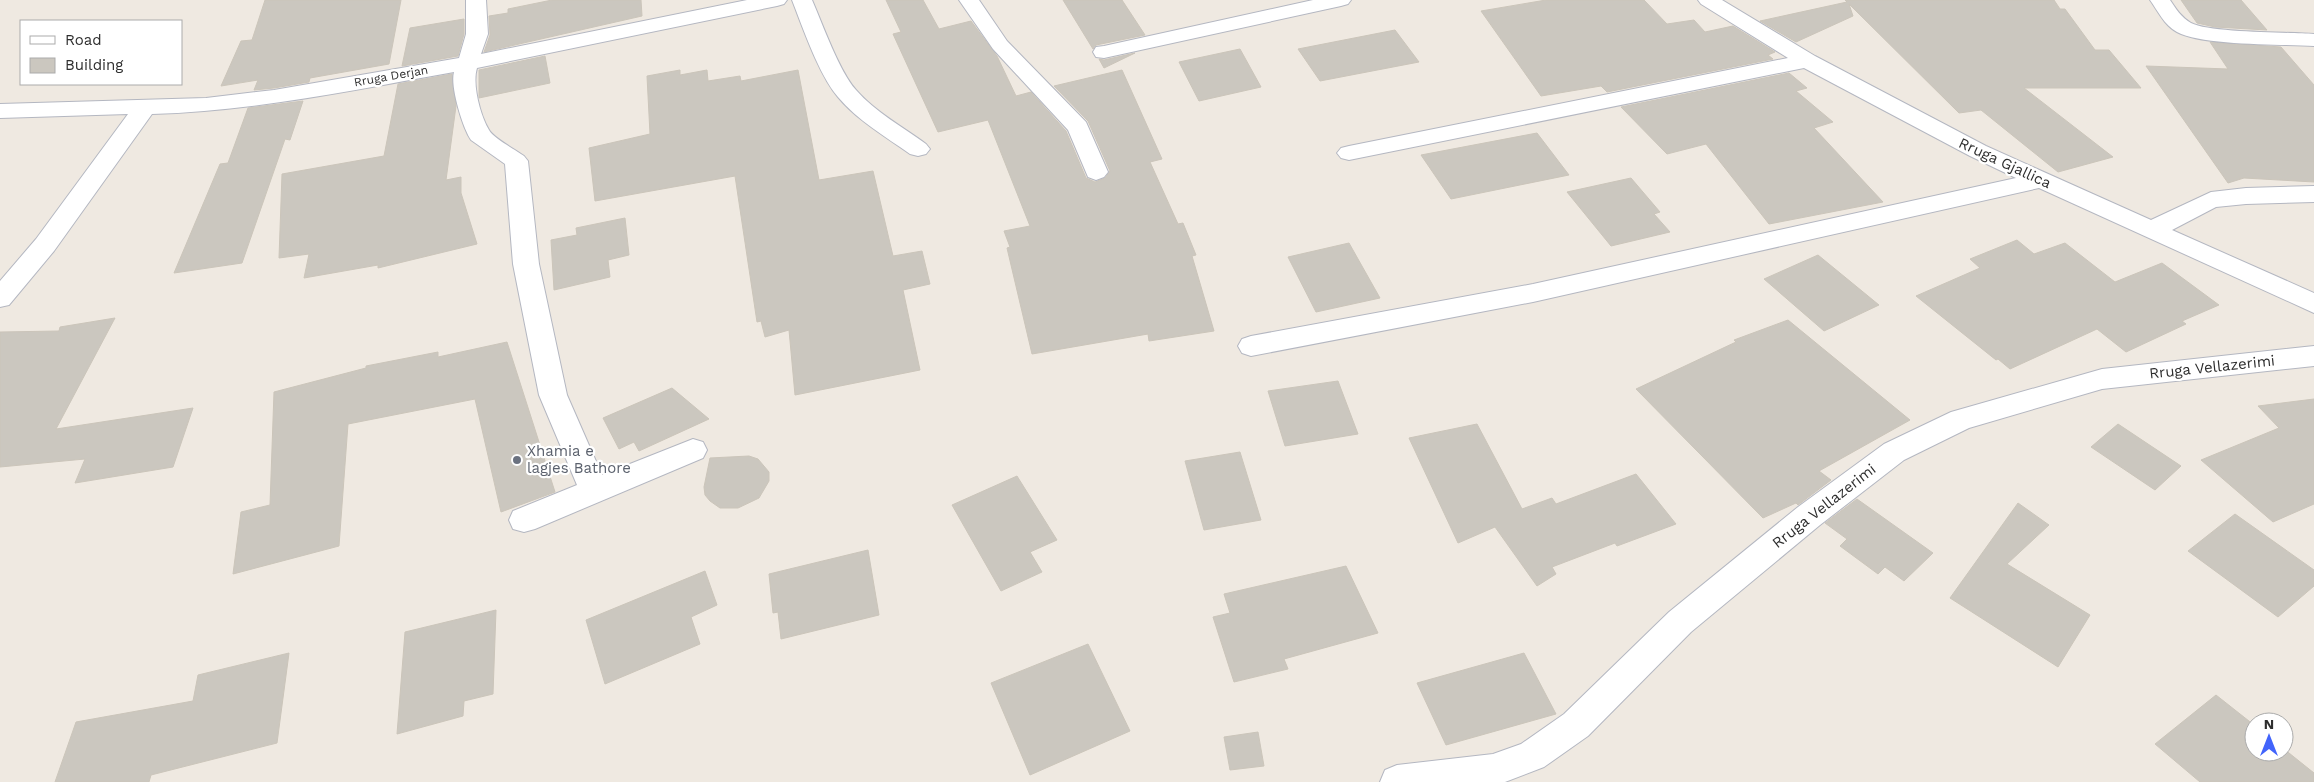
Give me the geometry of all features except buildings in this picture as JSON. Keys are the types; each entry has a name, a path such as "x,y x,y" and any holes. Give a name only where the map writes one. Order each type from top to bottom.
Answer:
{"street":[{"path":"476,0 477,34 470,63 464,76 470,109 479,135 516,161 526,264 553,395 594,490"},
{"path":"802,0 821,46 846,93 870,116 918,149"},
{"path":"969,0 1000,45 1078,127 1096,172"},
{"path":"1104,52 1341,0"},
{"name":"Rruga Gjallica","path":"1708,0 1807,62 1978,151 2314,304"},
{"path":"2160,0 2174,20 2185,28 2211,34 2314,40"},
{"name":"Rruga Derjan","path":"0,111 206,105 274,97 470,63 770,1"},
{"path":"1349,153 1807,62"},
{"path":"0,298 45,245 145,107"},
{"path":"1251,346 1532,293 2041,180"},
{"path":"2151,230 2211,200 2246,196 2314,194"},
{"name":"Rruga Vellazerimi","path":"1397,782 1493,770 1532,756 1576,726 1680,622 1809,516 1894,452 1961,420 2102,379 2314,356"},
{"path":"524,520 693,450"}],"place":[{"name":"Xhamia e lagjes Bathore","path":"517,460"}]}
